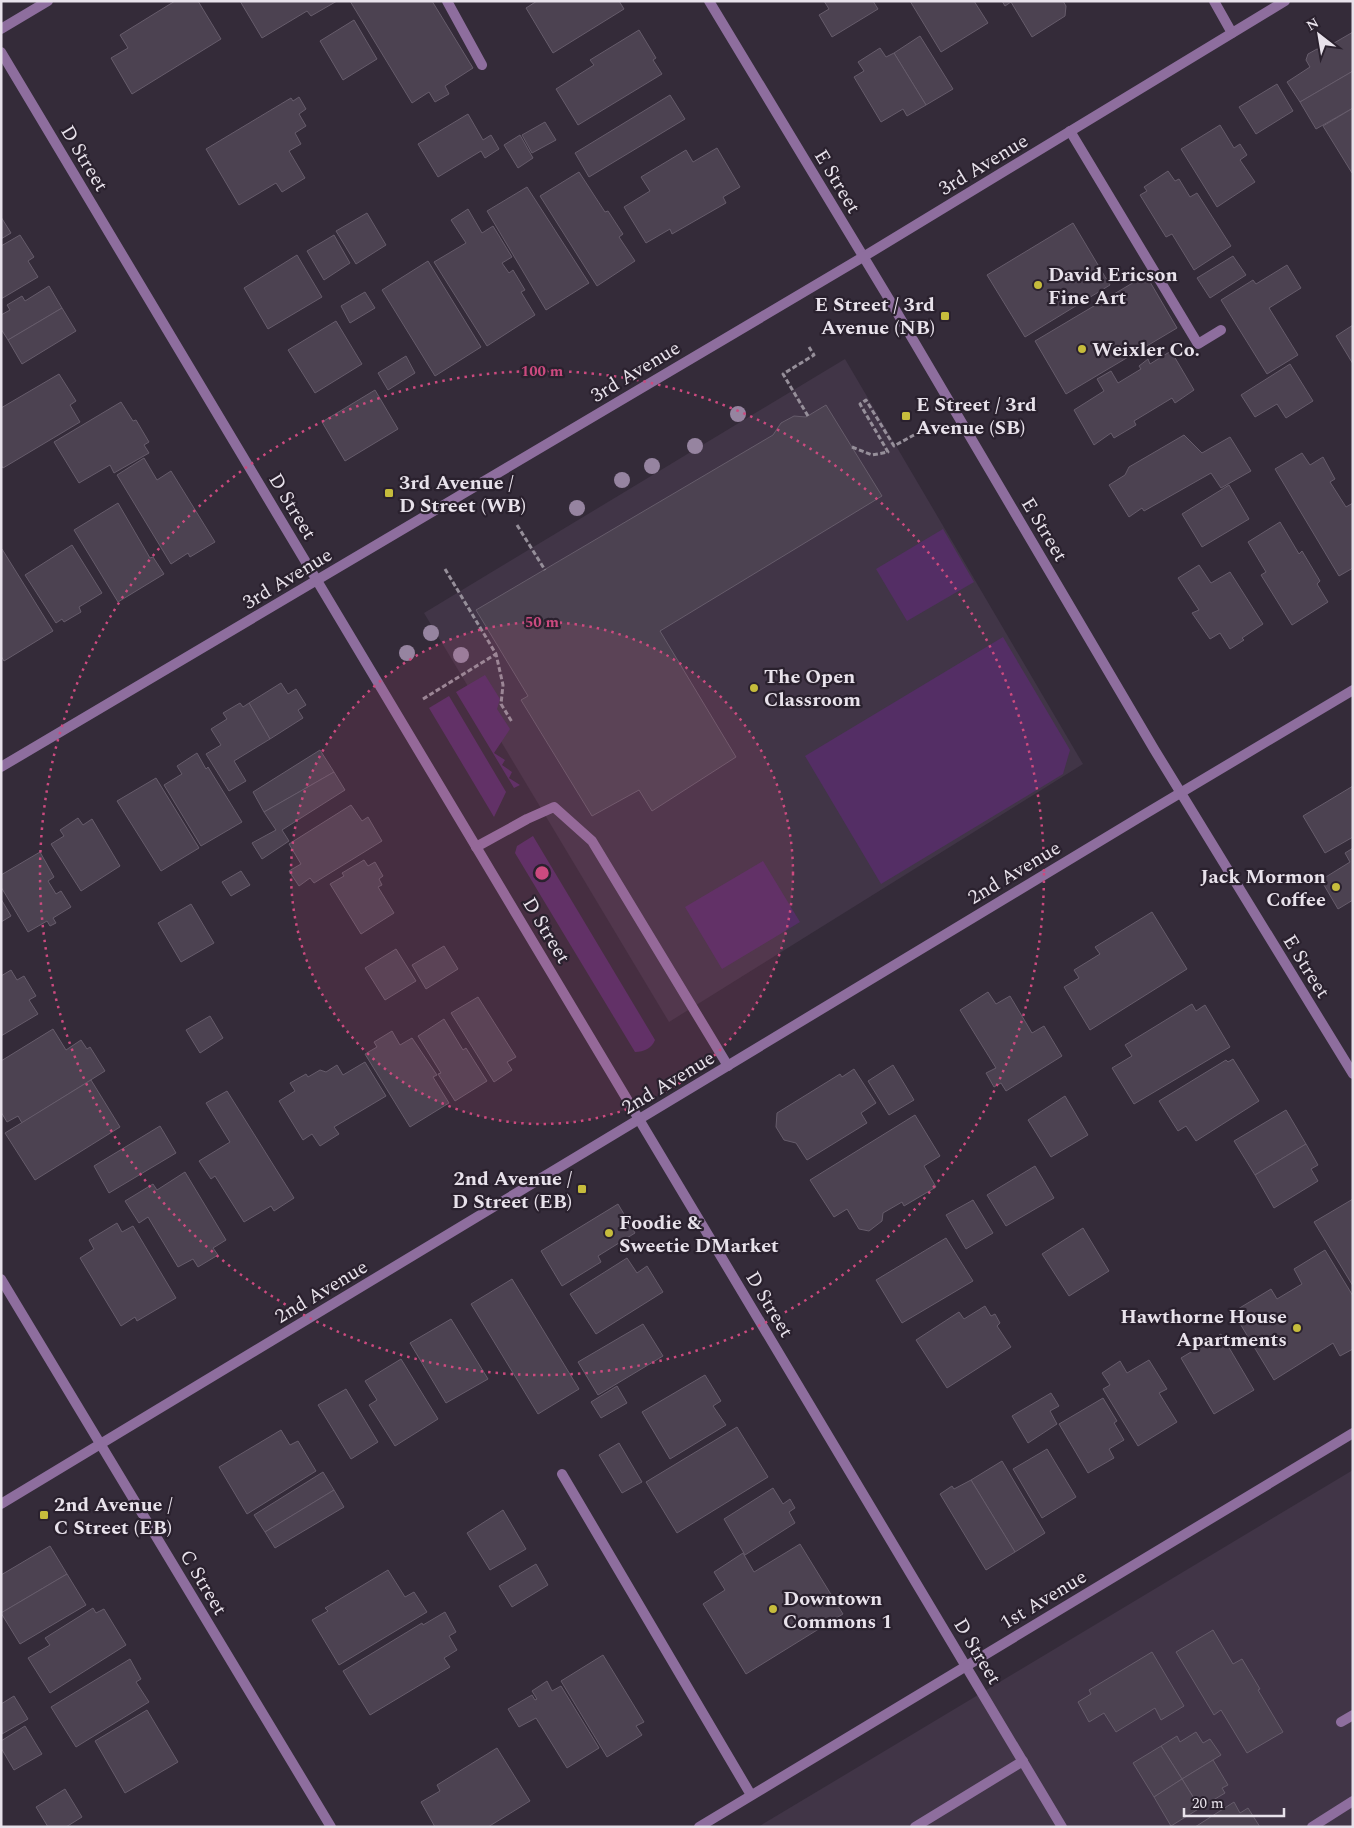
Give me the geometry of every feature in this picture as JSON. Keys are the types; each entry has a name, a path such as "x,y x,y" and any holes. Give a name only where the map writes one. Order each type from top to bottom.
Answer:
{"street":[{"path":"1,29 48,1"},
{"path":"447,1 482,65"},
{"name":"E Street","path":"709,1 863,257 1180,793 1353,1074"},
{"path":"1214,1 1232,33"},
{"name":"3rd Avenue","path":"1,767 863,257 1285,1"},
{"name":"D Street","path":"1,52 1062,1827"},
{"path":"1070,132 1198,344 1221,330"},
{"name":"2nd Avenue","path":"1,1504 1353,690"},
{"path":"476,847 527,819 554,807 592,840 728,1066"},
{"name":"C Street","path":"1,1279 331,1827"},
{"name":"1st Avenue","path":"699,1827 1353,1433"},
{"path":"562,1474 751,1795"},
{"path":"1341,1722 1353,1715"},
{"path":"915,1827 1023,1762"},
{"path":"1312,1827 1353,1801"}],"path":[{"path":"808,416 783,374 814,355 809,347"},
{"path":"852,447 872,455 888,452 860,404 866,400 894,446 914,435"},
{"path":"517,525 544,570"},
{"path":"445,569 496,654 503,685 501,704 512,722"},
{"path":"423,699 496,654"}],"shaded area":[{"name":"The Open Classroom","path":"845,359 1083,764 669,1022 424,613"},
{"path":"943,529 974,582 907,621 876,569"},
{"path":"1003,637 1070,750 1063,774 881,884 805,756"},
{"path":"485,675 500,699 497,709 510,729 494,753 505,760 502,765 512,772 509,778 520,785 514,788 456,692"},
{"path":"449,696 506,792 494,817 429,708"},
{"path":"533,836 655,1040 647,1049 635,1052 515,853 517,846"},
{"path":"763,861 800,922 722,969 685,907"},
{"path":"1353,1470 1353,1827 758,1827"}],"building":[{"path":"175,1 198,1 221,39 132,94 111,58 128,48 120,35"},
{"path":"240,1 337,1 311,16 307,11 262,38"},
{"path":"350,1 432,1 473,68 445,86 449,94 435,102 429,92 412,103"},
{"path":"537,1 619,1 624,9 553,53 526,8"},
{"path":"824,1 873,1 878,9 832,37 819,15 829,9"},
{"path":"910,1 974,1 988,23 941,52"},
{"path":"1002,1 1063,1 1066,6 1065,16 1032,37 1011,2 1005,6"},
{"path":"354,20 377,59 343,80 320,41"},
{"path":"639,30 656,58 653,60 662,74 578,125 556,89 594,65 590,60"},
{"path":"1353,32 1353,71 1300,102 1287,82 1310,67 1306,60 1308,54 1317,49 1322,50"},
{"path":"920,36 953,89 926,105 894,53"},
{"path":"880,48 886,57 894,53 926,105 907,116 903,109 881,122 854,77 864,71 858,62"},
{"path":"1353,71 1353,108 1316,129 1300,102"},
{"path":"1277,84 1293,111 1256,134 1239,107"},
{"path":"670,95 685,119 589,177 575,153"},
{"path":"299,97 306,109 299,114 306,126 295,133 301,144 289,151 305,178 282,192 276,183 239,205 206,149 291,98 293,101"},
{"path":"1353,108 1353,173 1352,173 1323,126"},
{"path":"468,114 483,140 491,135 499,149 485,158 481,151 438,177 418,144"},
{"path":"545,122 556,140 532,153 522,135"},
{"path":"1220,125 1234,148 1240,144 1247,155 1240,160 1255,182 1217,207 1181,149"},
{"path":"520,135 533,158 518,168 504,145"},
{"path":"717,148 740,187 723,197 726,203 672,234 670,229 646,243 624,207 650,191 641,177 686,150 693,162"},
{"path":"1168,171 1175,181 1179,179 1190,197 1197,193 1231,246 1194,270 1172,234 1166,237 1140,195 1147,191 1144,187"},
{"path":"579,172 605,212 608,211 623,234 619,237 635,261 597,286 540,196"},
{"path":"527,187 589,283 546,310 487,211"},
{"path":"468,209 482,233 493,226 512,257 502,263 509,273 513,270 525,290 521,292 535,315 487,346 434,262 466,243 451,220"},
{"path":"367,213 386,245 356,264 336,231"},
{"path":"1,217 11,233 1,239"},
{"path":"1073,223 1110,285 1025,337 987,275"},
{"path":"20,235 34,257 28,261 38,277 1,299 1,246"},
{"path":"334,235 350,263 324,280 307,251"},
{"path":"297,255 322,297 268,329 244,288"},
{"path":"1233,256 1246,275 1210,298 1197,278"},
{"path":"428,261 481,347 435,376 382,290"},
{"path":"1287,265 1301,288 1269,308 1298,355 1267,374 1221,300 1253,280 1256,284"},
{"path":"1146,275 1177,328 1066,394 1035,341"},
{"path":"49,286 62,308 8,340 1,329 1,315 10,310 7,305 22,296 25,301"},
{"path":"365,292 375,308 350,323 341,306"},
{"path":"62,308 76,331 22,364 8,340"},
{"path":"336,321 362,364 315,393 288,350"},
{"path":"1353,325 1353,364 1336,336"},
{"path":"1171,351 1194,390 1175,403 1172,398 1134,421 1136,425 1114,438 1111,433 1094,445 1074,410 1104,391 1097,379 1111,371 1118,383 1141,369 1139,366 1148,359 1150,364"},
{"path":"406,356 415,373 388,390 378,373"},
{"path":"1290,364 1313,401 1286,418 1277,404 1255,417 1241,395"},
{"path":"59,374 76,401 70,405 80,422 3,468 1,465 1,408"},
{"path":"375,390 398,429 345,461 322,422"},
{"path":"121,402 133,421 136,420 149,442 144,445 149,453 114,473 110,465 79,483 54,442"},
{"path":"826,405 882,496 660,631 736,757 652,811 639,790 592,816 521,700 528,696 476,610 773,435 781,423 794,416 806,417"},
{"path":"1184,435 1202,453 1230,437 1251,471 1221,488 1211,473 1144,511 1142,508 1129,517 1109,485 1125,475 1129,467"},
{"path":"1302,453 1310,465 1323,457 1335,479 1330,482 1346,507 1353,503 1353,568 1339,576 1275,469"},
{"path":"144,458 157,480 171,471 215,542 190,557 188,553 171,564 117,475"},
{"path":"1229,485 1249,519 1202,547 1182,514"},
{"path":"118,503 150,558 153,557 164,574 118,602 74,530"},
{"path":"1280,522 1299,554 1302,551 1320,581 1317,584 1328,602 1292,625 1261,575 1266,572 1248,542"},
{"path":"72,545 102,593 79,607 81,612 64,622 62,619 56,623 25,575"},
{"path":"2,549 53,631 4,661 1,656"},
{"path":"1199,565 1211,583 1230,572 1263,624 1242,638 1244,640 1230,649 1220,633 1210,639 1192,613 1199,610 1178,578"},
{"path":"281,683 288,694 296,689 306,705 298,710 303,718 270,739 249,703"},
{"path":"240,703 243,707 249,703 270,739 234,761 246,781 229,791 206,754 221,745 211,729 227,719 223,713"},
{"path":"320,750 334,772 264,812 253,792"},
{"path":"197,753 206,769 208,767 242,822 201,846 164,785 182,774 177,766"},
{"path":"334,772 345,790 282,830 289,841 262,859 252,843 276,830 264,812"},
{"path":"156,778 199,848 161,871 117,801"},
{"path":"1353,786 1353,837 1325,853 1303,816"},
{"path":"351,805 362,821 368,817 382,841 314,883 310,878 299,886 289,871 301,864 289,844"},
{"path":"78,818 83,825 92,819 120,866 81,891 51,844 64,836 60,830"},
{"path":"1353,848 1353,900 1338,909 1321,880 1350,862 1345,853"},
{"path":"40,852 54,877 48,881 56,894 61,891 71,907 53,918 56,923 50,926 47,921 28,932 1,887 1,875"},
{"path":"364,860 368,866 375,862 383,876 379,879 382,885 378,887 394,913 361,934 330,884 344,876 342,873"},
{"path":"241,871 250,885 231,896 222,882"},
{"path":"1,899 11,916 1,922"},
{"path":"191,904 214,943 181,962 158,923"},
{"path":"1152,912 1187,969 1090,1030 1064,987 1079,978 1074,970 1100,954 1095,947"},
{"path":"444,946 458,969 426,989 412,965"},
{"path":"396,949 416,981 385,1000 365,968"},
{"path":"11,970 17,980 24,976 36,996 29,1000 38,1014 1,1036 1,976"},
{"path":"988,992 996,1004 1010,996 1032,1033 1044,1026 1062,1056 1006,1091 1001,1083 994,1087 986,1073 996,1068 960,1010"},
{"path":"478,997 516,1057 507,1062 512,1070 494,1082 451,1013"},
{"path":"1192,1004 1196,1011 1205,1005 1230,1047 1134,1104 1112,1068 1132,1056 1125,1045"},
{"path":"210,1016 223,1038 200,1053 186,1030"},
{"path":"444,1019 463,1050 466,1048 487,1081 455,1101 438,1074 441,1073 418,1036"},
{"path":"53,1029 66,1050 81,1040 87,1049 90,1047 105,1071 22,1123 18,1116 7,1122 1,1112 1,1061"},
{"path":"392,1031 400,1045 412,1038 437,1075 433,1077 449,1103 410,1127 365,1054 377,1047 374,1042"},
{"path":"1233,1059 1259,1101 1196,1141 1186,1126 1178,1131 1159,1101 1226,1060 1228,1062"},
{"path":"365,1062 386,1096 334,1127 339,1134 320,1146 312,1134 303,1140 279,1101 295,1091 290,1083 306,1074 308,1077 320,1070 326,1072 337,1065 343,1075"},
{"path":"893,1065 914,1100 889,1115 868,1081"},
{"path":"854,1069 876,1103 861,1113 867,1123 807,1160 796,1143 784,1140 776,1127 777,1113 840,1074 842,1077"},
{"path":"91,1080 120,1127 35,1180 5,1133"},
{"path":"227,1091 294,1198 274,1211 271,1206 244,1222 215,1176 211,1179 199,1161 230,1142 206,1103"},
{"path":"1065,1096 1088,1135 1051,1157 1028,1120"},
{"path":"1286,1110 1306,1144 1255,1175 1234,1141"},
{"path":"915,1115 940,1156 924,1166 936,1187 904,1206 902,1202 883,1213 882,1221 869,1231 859,1229 847,1209 834,1217 810,1180"},
{"path":"160,1126 176,1153 109,1193 94,1166"},
{"path":"1306,1144 1318,1165 1311,1169 1318,1181 1274,1208 1255,1175"},
{"path":"1035,1166 1054,1198 1006,1226 987,1195"},
{"path":"185,1172 226,1240 213,1248 218,1255 198,1267 193,1259 178,1267 148,1217 139,1223 125,1201 153,1184 157,1190"},
{"path":"1353,1199 1353,1286 1314,1222"},
{"path":"973,1200 993,1233 966,1249 946,1215"},
{"path":"618,1204 635,1233 598,1256 601,1262 562,1286 541,1251"},
{"path":"117,1223 122,1232 133,1226 176,1298 137,1321 135,1317 121,1326 80,1258 94,1249 89,1240"},
{"path":"1083,1228 1109,1271 1069,1296 1042,1254"},
{"path":"946,1238 973,1281 902,1323 876,1280"},
{"name":"Hawthorne House Apartments","path":"1325,1250 1353,1296 1353,1349 1340,1356 1333,1343 1274,1380 1233,1312 1271,1289 1277,1299 1302,1284 1294,1269"},
{"path":"627,1258 637,1273 647,1266 663,1292 596,1334 570,1294"},
{"path":"512,1279 579,1389 538,1414 471,1304"},
{"path":"985,1306 991,1316 995,1314 1000,1323 997,1326 1011,1347 947,1388 916,1340 959,1312 964,1319"},
{"path":"451,1319 488,1379 446,1403 410,1343"},
{"path":"643,1324 663,1356 598,1395 578,1362"},
{"path":"1221,1334 1254,1390 1214,1414 1181,1358"},
{"path":"401,1359 438,1419 395,1446 369,1405 377,1400 365,1381"},
{"path":"1149,1360 1167,1389 1159,1393 1177,1422 1138,1446 1103,1389 1110,1385 1102,1373 1120,1361 1127,1373"},
{"path":"705,1375 721,1401 713,1406 726,1425 670,1459 642,1412"},
{"path":"617,1386 627,1403 601,1418 591,1402"},
{"path":"346,1389 378,1442 351,1459 318,1405"},
{"path":"1051,1393 1059,1406 1050,1411 1057,1424 1028,1443 1012,1416"},
{"path":"1103,1398 1117,1421 1114,1423 1124,1440 1109,1449 1114,1458 1088,1473 1059,1424"},
{"path":"737,1427 768,1477 677,1533 646,1482"},
{"path":"281,1430 290,1445 298,1441 316,1471 247,1514 219,1467"},
{"path":"619,1443 642,1482 622,1493 599,1455"},
{"path":"1047,1449 1076,1497 1042,1518 1013,1469"},
{"path":"1002,1461 1045,1533 1015,1552 971,1480"},
{"path":"323,1472 334,1490 265,1532 254,1515"},
{"path":"971,1480 1015,1552 986,1570 940,1494 952,1486 954,1489"},
{"path":"773,1488 783,1504 790,1499 795,1508 789,1512 795,1523 745,1555 724,1519"},
{"path":"334,1490 344,1507 275,1548 265,1532"},
{"path":"503,1510 526,1549 490,1570 467,1533"},
{"name":"Downtown Commons 1","path":"800,1544 843,1614 746,1674 703,1604 725,1590 714,1572 743,1553 754,1572"},
{"path":"50,1546 67,1574 1,1613 1,1575"},
{"path":"536,1564 548,1585 512,1607 499,1586"},
{"path":"388,1570 405,1597 414,1592 427,1612 339,1665 312,1620 328,1611 325,1608"},
{"path":"67,1574 86,1605 20,1644 1,1613"},
{"path":"93,1608 96,1613 104,1609 126,1645 50,1693 28,1658 50,1645 45,1638"},
{"path":"445,1612 456,1632 449,1636 457,1650 444,1658 450,1667 370,1715 343,1671 422,1623 423,1625"},
{"path":"1213,1630 1233,1664 1242,1659 1283,1732 1247,1753 1221,1710 1214,1715 1176,1652"},
{"path":"1152,1652 1184,1706 1161,1720 1155,1708 1116,1732 1104,1713 1089,1722 1078,1702 1091,1694 1089,1690"},
{"path":"603,1655 644,1722 636,1726 642,1735 607,1757 561,1681"},
{"path":"130,1659 141,1679 136,1682 149,1702 76,1747 51,1707"},
{"path":"547,1681 552,1691 561,1686 599,1748 567,1768 536,1718 519,1727 508,1709 532,1695 535,1700 537,1699 532,1691"},
{"path":"14,1696 28,1719 2,1734 1,1704"},
{"path":"147,1710 178,1762 125,1793 95,1741"},
{"path":"25,1726 42,1754 14,1770 1,1748 1,1741"},
{"path":"1196,1732 1203,1743 1210,1739 1221,1755 1182,1779 1161,1746 1177,1736 1180,1742"},
{"path":"1161,1746 1182,1779 1154,1797 1133,1763"},
{"path":"497,1748 530,1801 488,1827 435,1827 421,1802 440,1791 437,1785"},
{"path":"1213,1760 1228,1785 1222,1788 1225,1793 1200,1808 1182,1779"},
{"path":"1182,1779 1200,1808 1171,1826 1154,1797"},
{"path":"65,1789 82,1817 66,1827 48,1827 36,1807"},
{"path":"1234,1802 1240,1813 1248,1808 1260,1827 1195,1827"}],"place":[{"name":"David Ericson Fine Art","path":"1038,285"},
{"name":"E Street / 3rd Avenue (NB)","path":"945,316"},
{"name":"Weixler Co.","path":"1082,349"},
{"name":"E Street / 3rd Avenue (SB)","path":"906,416"},
{"name":"3rd Avenue / D Street (WB)","path":"389,493"},
{"name":"The Open Classroom","path":"754,688"},
{"name":"Jack Mormon Coffee","path":"1336,887"},
{"name":"2nd Avenue / D Street (EB)","path":"582,1189"},
{"name":"Foodie & Sweetie DMarket","path":"609,1233"},
{"name":"Hawthorne House Apartments","path":"1297,1328"},
{"name":"2nd Avenue / C Street (EB)","path":"44,1515"},
{"name":"Downtown Commons 1","path":"773,1609"}]}
